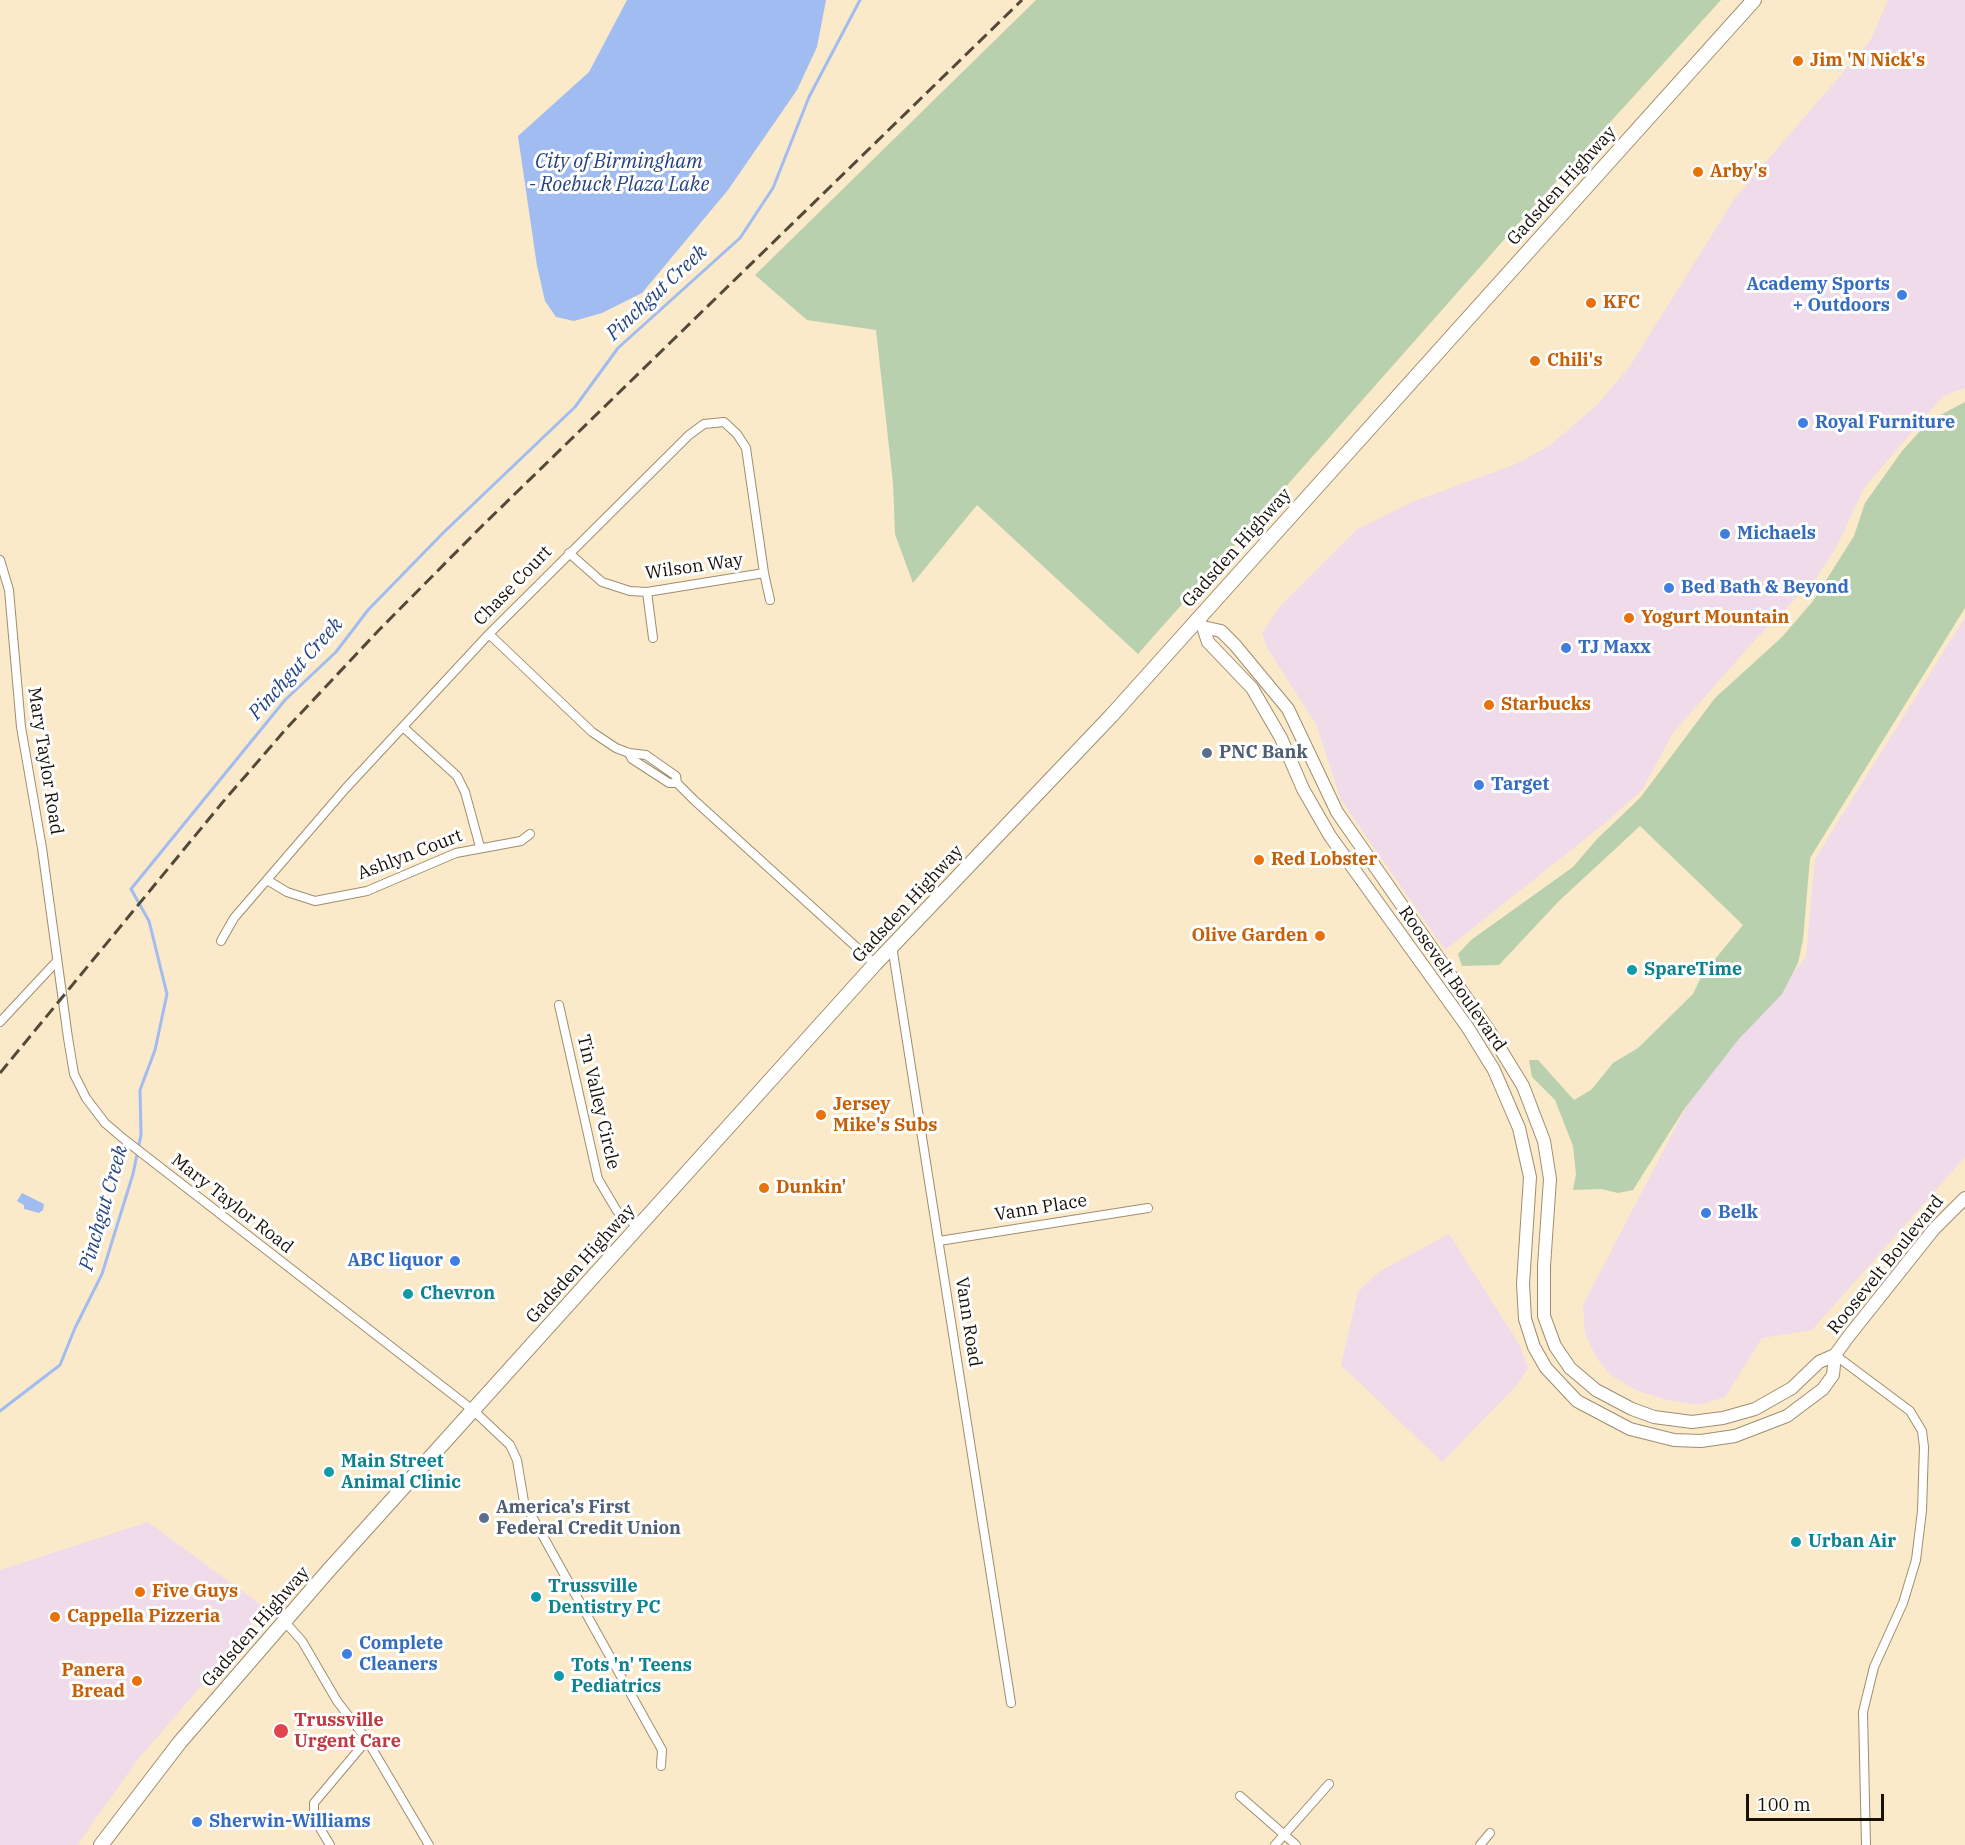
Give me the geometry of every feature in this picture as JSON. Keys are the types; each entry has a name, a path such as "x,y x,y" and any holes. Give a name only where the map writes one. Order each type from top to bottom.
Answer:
{"main road":[{"name":"Gadsden Highway","path":"101,1845 174,1750 284,1621 875,964 1200,624 1754,0"}],"street":[{"name":"Chase Court","path":"221,940 234,918 346,788 489,634 689,435 704,424 724,422 738,434 746,448 770,600"},
{"name":"Wilson Way","path":"569,553 602,582 618,588 647,592 764,573"},
{"name":"Mary Taylor Road","path":"0,560 9,590 21,727 42,848 74,1074 92,1106 105,1123 153,1164 474,1411 510,1445 517,1460 525,1502 662,1750 661,1766"},
{"path":"647,592 653,638"},
{"name":"Roosevelt Boulevard","path":"1200,624 1208,642 1235,668 1257,696 1281,738 1303,789 1325,829 1473,1037 1502,1086 1519,1128 1530,1177 1523,1284 1525,1319 1539,1357 1558,1384 1593,1411 1630,1429 1674,1440 1716,1440 1760,1428 1788,1416 1823,1389 1833,1375 1835,1355"},
{"name":"Roosevelt Boulevard","path":"1200,624 1221,631 1288,710 1337,812 1488,1029 1523,1086 1544,1141 1550,1179 1544,1266 1544,1316 1555,1346 1570,1368 1590,1386 1632,1409 1654,1417 1692,1422 1723,1418 1764,1405 1792,1388 1819,1362 1835,1355 1934,1229 1965,1198"},
{"path":"489,634 592,732 629,753 632,759 669,783 677,783 875,964"},
{"path":"403,726 457,776 465,792 480,847"},
{"name":"Ashlyn Court","path":"267,880 287,892 315,901 385,886 456,853 521,841 530,834"},
{"name":"Vann Road","path":"892,946 1011,1703"},
{"path":"0,1022 57,962"},
{"name":"Tin Valley Circle","path":"559,1005 598,1179 617,1211 639,1227"},
{"name":"Vann Place","path":"939,1241 1148,1208"},
{"path":"1835,1355 1911,1411 1922,1431 1924,1447 1922,1511 1916,1560 1903,1603 1874,1666 1863,1712 1866,1845"},
{"path":"284,1621 302,1641 337,1701 367,1740 429,1845"},
{"path":"330,1845 314,1818 314,1803 367,1740"},
{"path":"1275,1845 1329,1784"},
{"path":"1240,1796 1296,1845"},
{"path":"1479,1845 1490,1833"}],"shaded area":[{"path":"1888,0 1965,0 1965,388 1943,396 1864,488 1837,546 1816,578 1755,640 1673,733 1642,790 1604,824 1445,950 1341,800 1316,724 1267,648 1262,633 1280,606 1356,530 1412,502 1516,464 1549,446 1597,405 1630,366 1735,198 1870,41"},
{"path":"1965,617 1965,1157 1812,1330 1762,1338 1725,1397 1699,1405 1667,1400 1638,1391 1612,1376 1597,1359 1585,1333 1583,1305 1694,1092 1806,957 1815,859"},
{"path":"1449,1234 1519,1344 1528,1368 1517,1385 1442,1462 1341,1365 1358,1292 1380,1271"},
{"path":"148,1522 261,1605 248,1632 139,1758 77,1845 0,1845 0,1570"}],"green space":[{"path":"1036,0 1721,0 1525,216 1138,654 977,505 913,583 895,534 893,483 876,330 807,320 755,275"},
{"path":"1965,402 1965,608 1810,858 1803,940 1798,963 1782,994 1738,1040 1685,1108 1633,1190 1618,1193 1601,1189 1573,1190 1576,1174 1573,1146 1555,1100 1532,1077 1529,1060 1538,1060 1574,1100 1591,1090 1613,1063 1638,1048 1693,994 1702,975 1743,925 1640,826 1559,901 1499,965 1462,966 1458,954 1471,940 1573,867 1597,839 1640,798 1715,698 1782,637 1813,601 1854,536 1865,503 1902,451 1929,421"}],"water":[{"name":"City of Birmingham - Roebuck Plaza Lake","path":"627,0 826,0 817,47 797,90 728,190 642,293 602,313 574,321 556,317 545,301 537,266 518,136 589,72"},
{"path":"22,1193 44,1204 43,1210 39,1213 24,1209 24,1205 17,1201"}],"waterway":[{"name":"Pinchgut Creek","path":"0,1411 60,1365 75,1328 102,1274 133,1174 141,1135 140,1090 155,1050 167,994 149,921 131,889 285,700 336,652 368,610 443,533 575,407 618,348 740,238 773,188 809,97 860,0"}],"railway":[{"path":"0,1073 222,803 286,729 379,630 483,525 1022,0"}],"place":[{"name":"Jim 'N Nick's","path":"1798,61"},
{"name":"Arby's","path":"1698,172"},
{"name":"Academy Sports + Outdoors","path":"1902,295"},
{"name":"KFC","path":"1591,303"},
{"name":"Chili's","path":"1535,361"},
{"name":"Royal Furniture","path":"1803,423"},
{"name":"Michaels","path":"1725,534"},
{"name":"Bed Bath & Beyond","path":"1669,588"},
{"name":"Yogurt Mountain","path":"1629,618"},
{"name":"TJ Maxx","path":"1566,648"},
{"name":"Starbucks","path":"1489,705"},
{"name":"PNC Bank","path":"1207,753"},
{"name":"Target","path":"1479,785"},
{"name":"Red Lobster","path":"1259,860"},
{"name":"Olive Garden","path":"1320,936"},
{"name":"SpareTime","path":"1632,970"},
{"name":"Jersey Mike's Subs","path":"821,1115"},
{"name":"Dunkin'","path":"764,1188"},
{"name":"Belk","path":"1706,1213"},
{"name":"ABC liquor","path":"455,1261"},
{"name":"Chevron","path":"408,1294"},
{"name":"Main Street Animal Clinic","path":"329,1472"},
{"name":"America's First Federal Credit Union","path":"484,1518"},
{"name":"Urban Air","path":"1796,1542"},
{"name":"Five Guys","path":"140,1592"},
{"name":"Trussville Dentistry PC","path":"536,1597"},
{"name":"Cappella Pizzeria","path":"55,1617"},
{"name":"Complete Cleaners","path":"347,1654"},
{"name":"Tots 'n' Teens Pediatrics","path":"559,1676"},
{"name":"Panera Bread","path":"137,1681"},
{"name":"Trussville Urgent Care","path":"281,1731"},
{"name":"Sherwin-Williams","path":"197,1822"}]}
